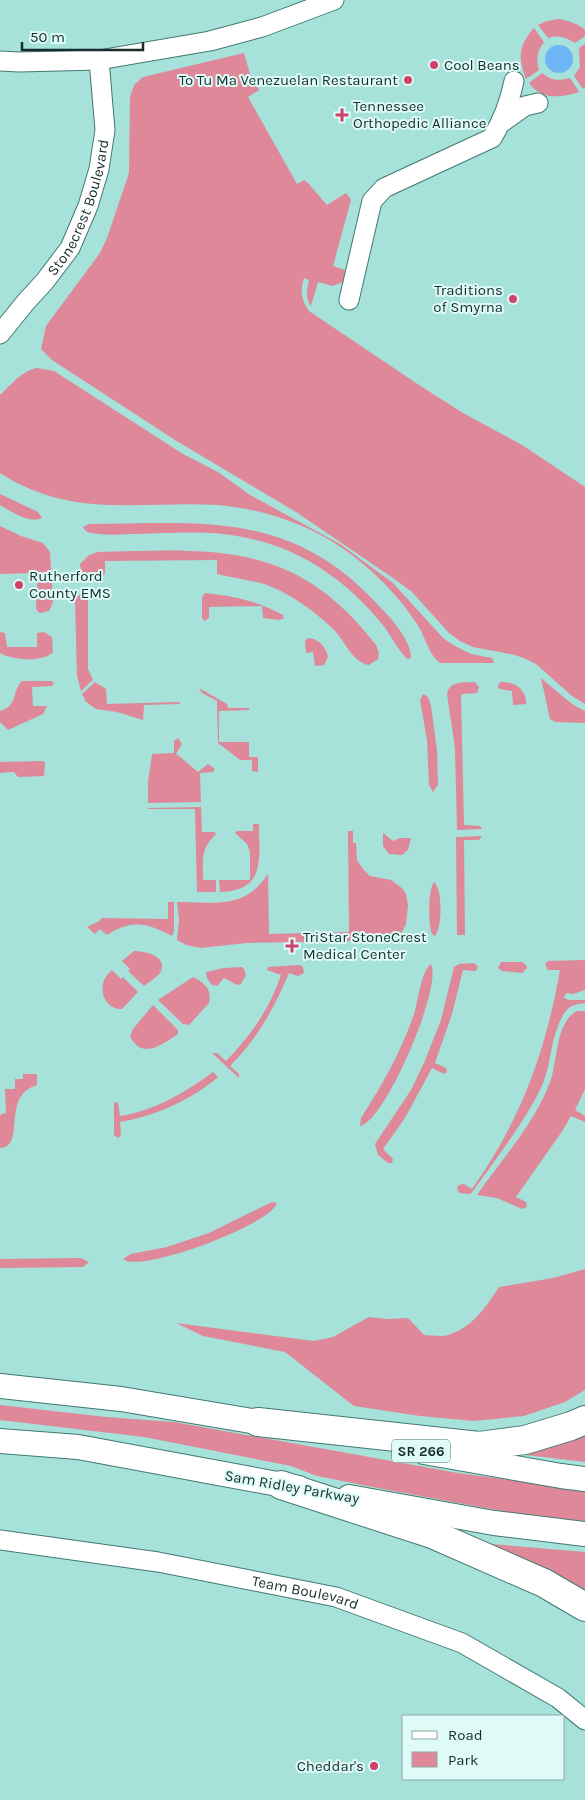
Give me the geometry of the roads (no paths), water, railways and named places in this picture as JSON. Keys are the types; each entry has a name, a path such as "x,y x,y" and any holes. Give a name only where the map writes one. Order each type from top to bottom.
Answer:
{"highway":[{"path":"258,1422 479,1446 525,1440 585,1420"},
{"path":"281,1485 432,1534 544,1583 585,1607"}],"main road":[{"name":"SR 266","path":"0,1386 121,1399 562,1476 585,1478"},
{"name":"Sam Ridley Parkway","path":"0,1441 78,1447 494,1524 585,1534"}],"street":[{"path":"0,61 99,60 210,41 262,27 334,0"},
{"name":"Stonecrest Boulevard","path":"0,334 70,248 88,206 99,169 106,130 99,60"},
{"path":"349,300 372,202 384,188 492,138 501,123 514,81"},
{"path":"501,123 525,106 538,104"},
{"name":"Team Boulevard","path":"0,1540 158,1562 336,1597 462,1643 558,1698 585,1720"}],"water":[{"path":"559,45 569,49 573,59 569,69 559,73 549,69 545,59 549,49"}],"place":[{"name":"Cool Beans","path":"434,65"},
{"name":"To Tu Ma Venezuelan Restaurant","path":"408,80"},
{"name":"Tennessee Orthopedic Alliance","path":"342,115"},
{"name":"Traditions of Smyrna","path":"513,299"},
{"name":"Rutherford County EMS","path":"19,585"},
{"name":"TriStar StoneCrest Medical Center","path":"292,946"},
{"name":"Cheddar's","path":"374,1766"}]}
